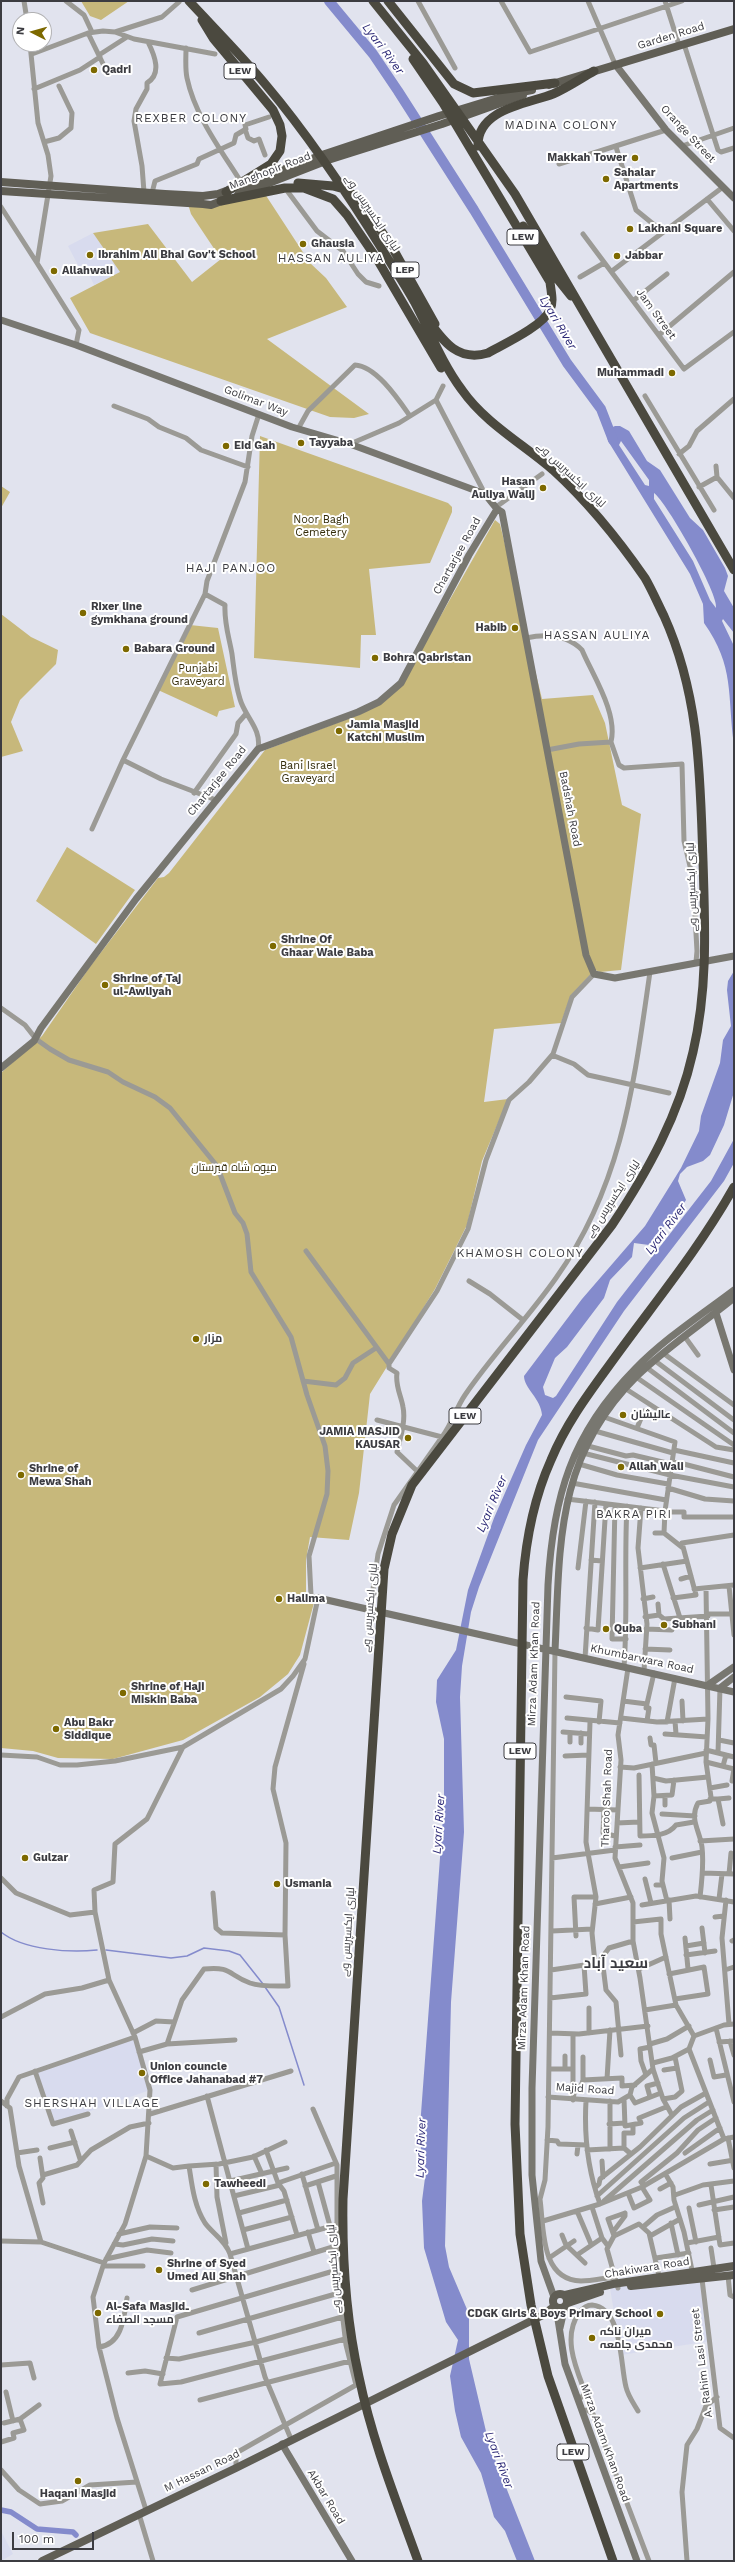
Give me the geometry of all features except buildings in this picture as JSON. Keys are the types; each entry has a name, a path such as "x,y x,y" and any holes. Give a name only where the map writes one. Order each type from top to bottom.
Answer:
{"highway":[{"name":"LEW","path":"373,1 423,63 515,194 588,316 734,570"},
{"path":"388,1 454,84 462,90 473,93 555,83"},
{"name":"LEW","path":"192,4 213,38 273,110 280,125 282,136 280,151 271,164 241,182"},
{"name":"لیاری ایکسپریس وے","path":"192,4 267,86 331,172 385,252 415,303 442,359 463,393 488,417 563,480 614,534 648,582 674,639 693,711 699,749 705,978 693,1055 680,1097 661,1144 643,1178 612,1225 412,1485 392,1534 384,1569 343,2199 343,2245 349,2315 359,2377 382,2463 418,2561"},
{"name":"LEW","path":"389,20 443,103 550,282 552,302 544,319 481,356 462,354 446,344 415,303"},
{"name":"LEW","path":"588,316 555,276 482,158 478,140 485,124 499,113 554,94 594,71"},
{"path":"226,192 241,182"},
{"name":"LEW","path":"255,194 296,183 313,183 344,189 359,198"},
{"name":"LEW","path":"221,201 285,188 304,188 333,199 347,215 377,259 451,384 463,393"},
{"name":"LEP","path":"359,198 392,247 446,344"},
{"path":"544,319 551,313 556,303 555,276"},
{"name":"LEW","path":"613,2561 548,2376 531,2305 520,2234 515,2124 523,1574 529,1527 538,1492 567,1427 618,1353 690,1257 734,1186"}],"main road":[{"name":"Garden Road","path":"615,64 734,29"},
{"name":"Manghopir Road","path":"1,182 50,190 203,204 221,201 327,157 445,123 535,89 615,64"},
{"name":"Orange Street","path":"615,64 666,130 734,198"},
{"name":"Manghopir Road","path":"1,190 50,190 203,196 226,192 439,116 511,94 535,89"},
{"name":"Golimar Way","path":"1,320 76,346 298,429 350,444 485,494 496,508"},
{"name":"Badshah Road","path":"496,508 502,512 586,955 594,974"},
{"name":"Chartarjee Road","path":"1,1068 36,1039 41,1028 132,904 258,749 358,712 379,702 401,683 469,555 496,508"},
{"path":"594,974 615,978 734,956"},
{"name":"Mirza Adam Khan Road","path":"554,2297 541,2262 532,2175 532,2088 545,1649 552,1529 558,1496 573,1458 600,1411 635,1369 734,1290"},
{"name":"Mirza Adam Khan Road","path":"555,1651 561,1531 567,1499 583,1453 604,1417 636,1377 654,1360 685,1338 734,1298"},
{"path":"716,1313 734,1370"},
{"name":"Khumbarwara Road","path":"318,1598 734,1692"},
{"path":"707,1685 734,1667"},
{"path":"720,1688 734,1678"},
{"name":"Chakiwara Road","path":"566,2301 616,2283 693,2276 714,2268 734,2266"},
{"name":"Chakiwara Road","path":"693,2276 702,2279 731,2276"},
{"path":"558,2294 566,2301 555,2306 554,2297 558,2294"},
{"name":"Mirza Adam Khan Road","path":"559,2330 566,2301"},
{"name":"Mirza Adam Khan Road","path":"555,2306 565,2364 636,2561"},
{"name":"M Hassan Road","path":"42,2561 236,2468 523,2323 547,2313 555,2306"},
{"name":"Akbar Road","path":"282,2444 352,2561"}],"street":[{"path":"26,12 24,1 31,1"},
{"path":"66,1 84,15 99,56 107,72"},
{"path":"501,1 530,52 666,3 682,1"},
{"path":"588,1 615,64"},
{"path":"37,263 50,190 48,155 38,123 32,54 90,32 115,32 162,17 179,2"},
{"path":"420,2 455,68"},
{"path":"666,3 682,44 719,152 734,148"},
{"path":"115,32 127,37 148,42 215,54"},
{"path":"34,89 80,70 127,37"},
{"path":"148,42 154,54 156,73 154,78 147,83 147,89 136,109 134,121 148,193"},
{"path":"186,48 186,77 190,91 221,150 241,182"},
{"path":"44,142 59,138 71,128 72,113 60,86"},
{"path":"148,193 155,181 197,164 199,159 234,143 236,135 245,129 245,125 268,118"},
{"path":"682,146 734,128"},
{"path":"245,129 248,138 254,141 258,139 265,154"},
{"path":"559,164 666,130"},
{"path":"616,147 636,210 663,232"},
{"path":"612,271 723,187"},
{"path":"285,188 318,231 343,251 358,274 366,282 379,286"},
{"path":"707,199 734,231"},
{"path":"1,207 79,330 76,346"},
{"name":"Jam Street","path":"583,234 634,300 684,369 734,332"},
{"path":"580,277 604,263"},
{"path":"659,335 734,272"},
{"path":"634,300 667,274"},
{"path":"298,429 308,411 355,365 364,366 393,392 410,416"},
{"path":"350,444 410,416 436,400 443,386"},
{"path":"644,396 714,510"},
{"path":"679,454 689,446 697,431 734,399"},
{"path":"436,400 482,484 485,494"},
{"path":"114,406 148,419 160,427 186,438 201,450 248,467"},
{"path":"92,829 123,760 205,594 207,580 238,503 248,467 252,436 259,414"},
{"path":"716,466 717,477 734,498"},
{"path":"496,508 542,474"},
{"path":"699,487 717,477"},
{"path":"205,594 225,605 224,622 232,654 233,673 245,715 255,727 260,738 258,749"},
{"path":"526,638 546,634 575,644 582,650 607,710 612,730 611,742 620,765 624,768 678,762 684,767 684,841 693,879 697,951 696,962"},
{"path":"194,793 236,734 238,723 245,715"},
{"path":"548,750 579,744 611,742"},
{"path":"123,760 194,793 216,800"},
{"path":"370,1610 378,1554 394,1505 416,1470 442,1437 464,1396 557,1277 596,1209 625,1128 634,1085 650,972"},
{"path":"389,1364 437,1291 468,1229 486,1160 509,1100 529,1082 552,1055 572,997 594,974"},
{"path":"1,1008 25,1025 36,1039 70,1060 108,1072 124,1082 155,1097 170,1108 210,1155 218,1166 235,1213 243,1224 247,1234 251,1272 291,1337 303,1380 325,1446 328,1471 327,1494 311,1545 308,1565 311,1595 318,1598 305,1659 275,1768 273,1789 286,1844 285,1935 288,1986 250,1983 229,1970 220,1968 204,1969 182,2000 167,2044"},
{"path":"552,1055 574,1064 588,1075 670,1093"},
{"path":"306,1251 389,1364 389,1368 397,1373 396,1383 403,1408 402,1428 397,1452 416,1470"},
{"path":"468,1282 490,1294 523,1320"},
{"path":"685,1338 698,1355"},
{"path":"303,1380 336,1385 345,1378 353,1363 376,1348"},
{"path":"663,1353 734,1405"},
{"path":"654,1360 734,1420"},
{"path":"646,1367 734,1433"},
{"path":"636,1377 734,1445"},
{"path":"626,1389 716,1446 734,1450"},
{"path":"637,1428 644,1411"},
{"path":"604,1417 675,1442 666,1500 664,1533"},
{"path":"377,1420 402,1428 442,1437"},
{"path":"595,1431 673,1451 734,1463"},
{"path":"588,1446 625,1456 633,1455 671,1462 734,1477"},
{"path":"583,1453 670,1475 734,1487"},
{"path":"579,1464 617,1475 668,1486 705,1499 734,1501"},
{"path":"572,1483 666,1500"},
{"path":"567,1499 684,1512 684,1517 734,1518"},
{"path":"578,1568 586,1501"},
{"path":"585,1658 595,1502"},
{"path":"586,1628 598,1630 606,1504"},
{"path":"615,1505 612,1639 626,1639"},
{"name":"Tharoo Shah Road","path":"627,1506 624,1556 626,1667 618,1735 620,1767 615,1848 619,1867 633,1903 633,1941 639,1969 653,2066 666,2107 672,2115"},
{"path":"641,1508 638,1548 646,1617 644,1671"},
{"path":"655,1533 664,1533 683,1548"},
{"path":"673,1598 696,1595 682,1543 734,1536"},
{"path":"591,1560 602,1561"},
{"path":"640,1568 687,1561"},
{"path":"664,1564 680,1618"},
{"path":"681,1578 691,1576"},
{"path":"694,1589 732,1586 731,1614 734,1635"},
{"path":"706,1588 708,1615 708,1719 706,1762 710,1799"},
{"path":"643,1599 653,1597"},
{"path":"658,1604 659,1615 664,1619 731,1614"},
{"path":"646,1617 659,1615"},
{"path":"646,1629 672,1630"},
{"path":"645,1649 670,1650"},
{"name":"Mirza Adam Khan Road","path":"535,2207 534,2202 540,2198 546,2180 550,2069 555,1651"},
{"path":"1,1755 37,1757 60,1765 77,1765 115,1761 183,1747 280,1689 305,1659"},
{"path":"647,1721 649,1708 646,1708 654,1673"},
{"path":"667,1722 675,1678"},
{"path":"718,1753 720,1688"},
{"path":"566,1697 601,1701 599,1722"},
{"path":"623,1701 647,1704"},
{"path":"682,1701 683,1721"},
{"path":"567,1718 590,1722 620,1720 675,1722 708,1719"},
{"path":"590,1722 587,1808 588,1853 596,1897 592,1929 595,1963"},
{"path":"675,1722 676,1734"},
{"path":"563,1732 589,1734"},
{"path":"570,1733 570,1742"},
{"path":"581,1733 581,1743"},
{"path":"665,1734 707,1737"},
{"path":"650,1738 651,1745 654,1745 654,1796 652,1814 664,1858 663,1884 668,1901 670,1919"},
{"path":"719,1740 734,1743"},
{"path":"153,2561 137,2482 116,2418 99,2347 93,2296 104,2263 125,2224 146,2156 150,2114 150,2090 134,2035 109,1980 95,1912 94,1890 113,1882 115,1844 147,1819 183,1747"},
{"path":"620,1767 634,1768 706,1752 734,1757"},
{"path":"565,1756 588,1755"},
{"path":"723,1766 726,1755"},
{"path":"706,1762 734,1769 732,1781 734,1782"},
{"path":"639,1775 640,1836 672,1831 676,1825 694,1822"},
{"path":"653,1778 674,1780 708,1777"},
{"path":"654,1796 672,1795 674,1792 674,1780"},
{"path":"710,1788 727,1785"},
{"path":"665,1796 665,1805"},
{"path":"700,1897 703,1873 702,1852 694,1822 698,1803 710,1801 710,1799 729,1798"},
{"path":"718,1799 723,1824"},
{"path":"587,1808 618,1810"},
{"path":"604,1809 603,1833 615,1836"},
{"path":"662,1814 695,1816"},
{"path":"617,1823 639,1822"},
{"path":"700,1841 734,1839"},
{"path":"552,1858 640,1845"},
{"path":"672,1858 702,1852"},
{"path":"703,1873 732,1874 732,1852"},
{"path":"619,1867 648,1863"},
{"path":"719,1899 722,1874"},
{"path":"1,1878 16,1893 70,1915 95,1912"},
{"path":"645,1879 651,1904"},
{"path":"656,1885 663,1884"},
{"path":"213,1893 216,1928 222,1934 285,1935"},
{"path":"576,1936 574,1897 596,1897"},
{"path":"595,1904 631,1897"},
{"path":"642,1905 700,1897 734,1902"},
{"path":"694,2036 731,2024 722,1938 726,1900"},
{"path":"715,1917 724,1916"},
{"path":"633,1922 661,1919 669,1974 676,2002 694,2036 689,2049 676,2057 653,2066"},
{"path":"702,1928 705,1953"},
{"path":"552,1931 592,1929"},
{"path":"685,1938 688,1969"},
{"path":"551,1970 595,1963 602,1958 609,1948 633,1941"},
{"path":"686,1946 704,1943"},
{"path":"686,1955 715,1951"},
{"path":"639,1969 666,1957"},
{"path":"602,1958 606,1990 616,2002 621,2055"},
{"path":"550,1998 586,1994 584,1965"},
{"path":"645,2010 708,1994 704,1967 669,1974"},
{"path":"725,1970 734,1967"},
{"path":"1,2017 45,1994 82,1988 109,1980"},
{"path":"589,2008 589,2033"},
{"path":"7,2106 7,2099 19,2077 134,2035 156,2020 174,2022"},
{"path":"550,2033 589,2033 648,2026"},
{"path":"646,2075 641,2061 640,2049 667,2039 689,2026"},
{"path":"716,2028 726,2075 734,2102"},
{"path":"607,2079 610,2030"},
{"path":"573,2034 573,2086 575,2087 573,2100"},
{"path":"139,2052 167,2044 235,2040"},
{"path":"719,2042 732,2041 734,2055"},
{"path":"689,2049 709,2102 726,2139 734,2168"},
{"path":"565,2056 565,2069"},
{"path":"575,2087 581,2086 583,2057"},
{"path":"663,2099 675,2097 682,2091 676,2057"},
{"path":"710,2060 714,2077 726,2075"},
{"name":"Majid Road","path":"548,2097 586,2101 618,2102 630,2095 632,2087 646,2075 653,2066"},
{"path":"664,2070 677,2068"},
{"path":"550,2069 573,2069"},
{"path":"150,2114 291,2070"},
{"path":"35,2071 53,2124 88,2114"},
{"path":"582,2080 622,2078 622,2086 635,2085"},
{"path":"650,2097 647,2086 658,2083"},
{"path":"594,2188 603,2177 631,2154 681,2107 706,2092"},
{"path":"630,2095 635,2102 661,2093"},
{"path":"207,2096 248,2249"},
{"path":"624,2099 625,2123"},
{"path":"1,2101 10,2108 17,2153 31,2213 41,2242"},
{"path":"586,2101 587,2147 594,2188 600,2204"},
{"path":"610,2102 610,2149"},
{"path":"597,2196 684,2118 709,2102"},
{"path":"609,2124 625,2123 625,2126 641,2123 639,2118 666,2107"},
{"path":"313,2109 336,2163 333,2226"},
{"path":"600,2204 697,2120 713,2110"},
{"path":"628,2193 634,2208 650,2200 641,2182 677,2153 698,2130 716,2118"},
{"path":"43,2174 77,2165 80,2159 91,2150 130,2127 149,2123"},
{"path":"624,2148 624,2134 633,2133 633,2125"},
{"path":"685,2153 720,2128"},
{"path":"71,2132 80,2159"},
{"path":"543,2221 592,2207 643,2187 726,2139 734,2137"},
{"path":"547,2140 557,2141 559,2144 587,2147 610,2149 624,2148 631,2154"},
{"path":"50,2148 75,2142"},
{"path":"146,2156 173,2168 216,2164 254,2156 285,2142"},
{"path":"578,2145 578,2154"},
{"path":"17,2153 37,2150"},
{"path":"266,2150 273,2172 287,2200 297,2235"},
{"path":"254,2156 262,2174"},
{"path":"40,2158 43,2174 39,2183 43,2203"},
{"path":"710,2164 733,2160"},
{"path":"602,2161 603,2177"},
{"path":"234,2196 279,2184 302,2174 336,2163"},
{"path":"216,2164 217,2198 226,2244 238,2275 267,2382 291,2439"},
{"path":"189,2166 194,2197 205,2223 226,2244"},
{"path":"230,2181 286,2168"},
{"path":"302,2174 318,2230"},
{"path":"666,2175 671,2183 675,2195 675,2207 687,2244 693,2276"},
{"path":"305,2186 336,2176"},
{"path":"675,2195 703,2185 734,2181"},
{"path":"236,2468 236,2453 356,2385 345,2339 333,2226 318,2182"},
{"path":"660,2189 671,2183"},
{"path":"711,2185 720,2245 734,2243"},
{"path":"699,2205 713,2200 734,2197"},
{"path":"540,2198 549,2258 552,2267 567,2278 580,2281 616,2283 608,2246 602,2238 592,2207"},
{"path":"239,2213 287,2200"},
{"path":"643,2227 657,2216 675,2207"},
{"path":"714,2210 734,2207"},
{"path":"689,2208 696,2242"},
{"path":"577,2211 591,2244"},
{"path":"243,2230 292,2217"},
{"path":"650,2236 680,2219"},
{"path":"671,2223 678,2255"},
{"path":"608,2246 613,2234 639,2224 650,2236 660,2280"},
{"path":"119,2234 150,2226 177,2228"},
{"path":"230,2254 333,2226"},
{"path":"308,2232 314,2252"},
{"path":"562,2235 566,2245 585,2263"},
{"path":"687,2244 719,2237"},
{"path":"577,2254 602,2238"},
{"path":"114,2244 123,2245 152,2239 173,2241"},
{"path":"1,2241 41,2242 104,2263 143,2266"},
{"path":"549,2258 574,2241"},
{"path":"192,2290 336,2246"},
{"path":"711,2248 714,2268"},
{"path":"104,2263 147,2250 171,2253"},
{"path":"656,2258 689,2253"},
{"path":"337,2270 177,2317 160,2384 180,2382 345,2339"},
{"path":"731,2276 730,2295 734,2297"},
{"name":"A. Rahim Lasi Street","path":"702,2279 720,2428 734,2438"},
{"path":"199,2333 339,2293"},
{"path":"99,2347 107,2346 121,2330 127,2298"},
{"path":"578,2398 582,2397 585,2392 573,2358 571,2336 578,2314 584,2307 591,2305 601,2309 613,2319 626,2388 638,2412"},
{"path":"166,2358 179,2359 256,2342 342,2317"},
{"path":"200,2400 350,2361"},
{"path":"1,2365 30,2364 34,2378"},
{"path":"128,2373 145,2371 163,2374"},
{"path":"6,2392 7,2401 13,2420"},
{"path":"687,2561 682,2492 687,2444 697,2429 706,2406 717,2397"},
{"path":"1,2401 7,2401"},
{"path":"4,2423 20,2419 39,2406"},
{"path":"582,2411 587,2410 593,2414 649,2561"},
{"path":"1,2442 14,2438 12,2433 24,2430 20,2419"},
{"path":"1,2470 18,2490 40,2504 62,2501 90,2485 137,2482"}],"shaded area":[{"name":"Ibrahim Ali Bhai Gov't School","path":"93,233 120,272 94,285 84,264 79,267 68,246"},
{"path":"135,2037 150,2090 53,2124 35,2071"},
{"name":"CDGK Girls & Boys Primary School","path":"702,2275 710,2341 621,2355 610,2288"},
{"path":"1,2531 13,2554 1,2561"}],"green space":[{"path":"81,1 129,1 101,20 90,16"},
{"path":"263,191 310,263 326,278 347,307 267,339 369,414 354,418 330,417 90,333 70,298 120,272 93,233 148,224 192,282 221,259 191,214 188,204 211,205"},
{"name":"Noor Bagh Cemetery","path":"260,436 448,503 452,507 452,512 430,563 369,569 376,635 361,635 360,668 254,658"},
{"path":"1,486 10,492 1,508"},
{"name":"میوہ شاہ قبرستان","path":"495,520 500,524 542,699 593,695 605,723 622,805 641,814 621,970 600,972 595,970 571,995 561,1023 494,1029 484,1102 508,1099 482,1161 467,1225 435,1289 370,1394 359,1493 349,1540 310,1537 306,1560 306,1596 315,1599 300,1655 288,1674 260,1697 183,1740 113,1759 58,1758 33,1751 1,1748 1,1073 42,1036 89,968 158,878 164,877 169,873 265,750 361,714 402,684"},
{"path":"1,614 31,637 58,650 56,664 20,700 11,722 23,751 1,757"},
{"name":"Punjabi Graveyard","path":"190,625 218,628 235,707 219,711 217,717 158,690"},
{"path":"67,847 135,890 96,944 36,901"}],"water":[{"path":"615,426 620,426 629,431 647,461 660,470 690,518 703,530 725,568 728,576 724,591 734,608 734,633 723,619 722,621 734,646 734,745 730,696 725,667 721,653 704,623 703,604 690,574 608,441 606,430","holes":["621,441 649,480 649,486 645,485 619,445","654,493 669,513 691,549 710,586 716,608 710,600 693,561 654,499"]},
{"path":"734,971 734,1092 724,1125 710,1155 703,1161 687,1167 680,1174 678,1181 686,1200 673,1220 665,1225 649,1245 634,1243 632,1257 610,1280 604,1298 567,1347 555,1358 543,1387 545,1395 553,1398 556,1396 617,1302 711,1181 734,1139 734,1163 724,1181 624,1311 538,1440 479,1587 471,1612 462,1666 460,1697 464,1832 451,2002 445,2246 449,2267 469,2314 469,2359 489,2444 535,2561 517,2561 505,2531 494,2517 481,2473 461,2437 455,2411 450,2376 458,2340 446,2322 424,2248 422,2201 426,2170 421,2150 420,2127 444,1804 444,1739 436,1702 437,1680 456,1650 468,1590 494,1518 526,1445 542,1415 539,1404 527,1385 524,1376 582,1299 645,1226 681,1168 699,1131 701,1116 720,1063 723,1040 731,1026 727,990 728,981"}],"waterway":[{"name":"Lyari River","path":"329,1 373,54 398,91 474,210 567,363 601,409 613,440"},
{"path":"1,1932 21,1943 47,1949 74,1951 97,1950"},
{"path":"106,1950 171,1958 187,1956 204,1948 229,1951 240,1955 263,1984"},
{"path":"265,1987 279,2007 304,2085"},
{"path":"1,2510 11,2512 37,2529 73,2532 76,2535"}],"place":[{"name":"Qadri","path":"94,70"},
{"name":"Makkah Tower","path":"635,158"},
{"name":"Sahalar Apartments","path":"606,179"},
{"name":"Lakhani Square","path":"630,229"},
{"name":"Ghausia","path":"303,244"},
{"name":"Ibrahim Ali Bhai Gov't School","path":"90,255"},
{"name":"Jabbar","path":"617,256"},
{"name":"Allahwali","path":"54,271"},
{"name":"Muhammadi","path":"672,373"},
{"name":"Tayyaba","path":"301,443"},
{"name":"Eid Gah","path":"226,446"},
{"name":"Hasan Auliya Walij","path":"543,488"},
{"name":"Rixer line gymkhana ground","path":"83,613"},
{"name":"Habib","path":"515,628"},
{"name":"Babara Ground","path":"126,649"},
{"name":"Bohra Qabristan","path":"375,658"},
{"name":"Jamia Masjid Katchi Muslim","path":"339,731"},
{"name":"Shrine Of Ghaar Wale Baba","path":"273,946"},
{"name":"Shrine of Taj ul-Awliyah","path":"105,985"},
{"name":"مزار","path":"196,1339"},
{"name":"عالیشان","path":"623,1415"},
{"name":"JAMIA MASJID KAUSAR","path":"408,1438"},
{"name":"Allah Wali","path":"621,1467"},
{"name":"Shrine of Mewa Shah","path":"21,1475"},
{"name":"Halima","path":"279,1599"},
{"name":"Subhani","path":"664,1625"},
{"name":"Quba","path":"606,1629"},
{"name":"Shrine of Haji Miskin Baba","path":"123,1693"},
{"name":"Abu Bakr Siddique","path":"56,1729"},
{"name":"Gulzar","path":"25,1858"},
{"name":"Usmania","path":"277,1884"},
{"name":"Union councle Office Jahanabad #7","path":"142,2073"},
{"name":"Tawheedi","path":"206,2184"},
{"name":"Shrine of Syed Umed Ali Shah","path":"159,2270"},
{"name":"Al-Safa Masjid۔ مسجد الصفاء","path":"98,2313"},
{"name":"CDGK Girls & Boys Primary School","path":"660,2314"},
{"name":"میران ناکہ محمدی جامعہ","path":"592,2338"},
{"name":"Haqani Masjid","path":"78,2481"}],"district":[{"name":"REXBER COLONY","path":"191,118"},
{"name":"MADINA COLONY","path":"561,125"},
{"name":"HASSAN AULIYA","path":"331,258"},
{"name":"HAJI PANJOO","path":"231,568"},
{"name":"HASSAN AULIYA","path":"597,635"},
{"name":"KHAMOSH COLONY","path":"520,1253"},
{"name":"BAKRA PIRI","path":"634,1514"},
{"name":"سعید آباد","path":"616,1964"},
{"name":"SHERSHAH VILLAGE","path":"92,2103"}],"park label":[{"name":"Bani Israel Graveyard","path":"308,772"}]}
